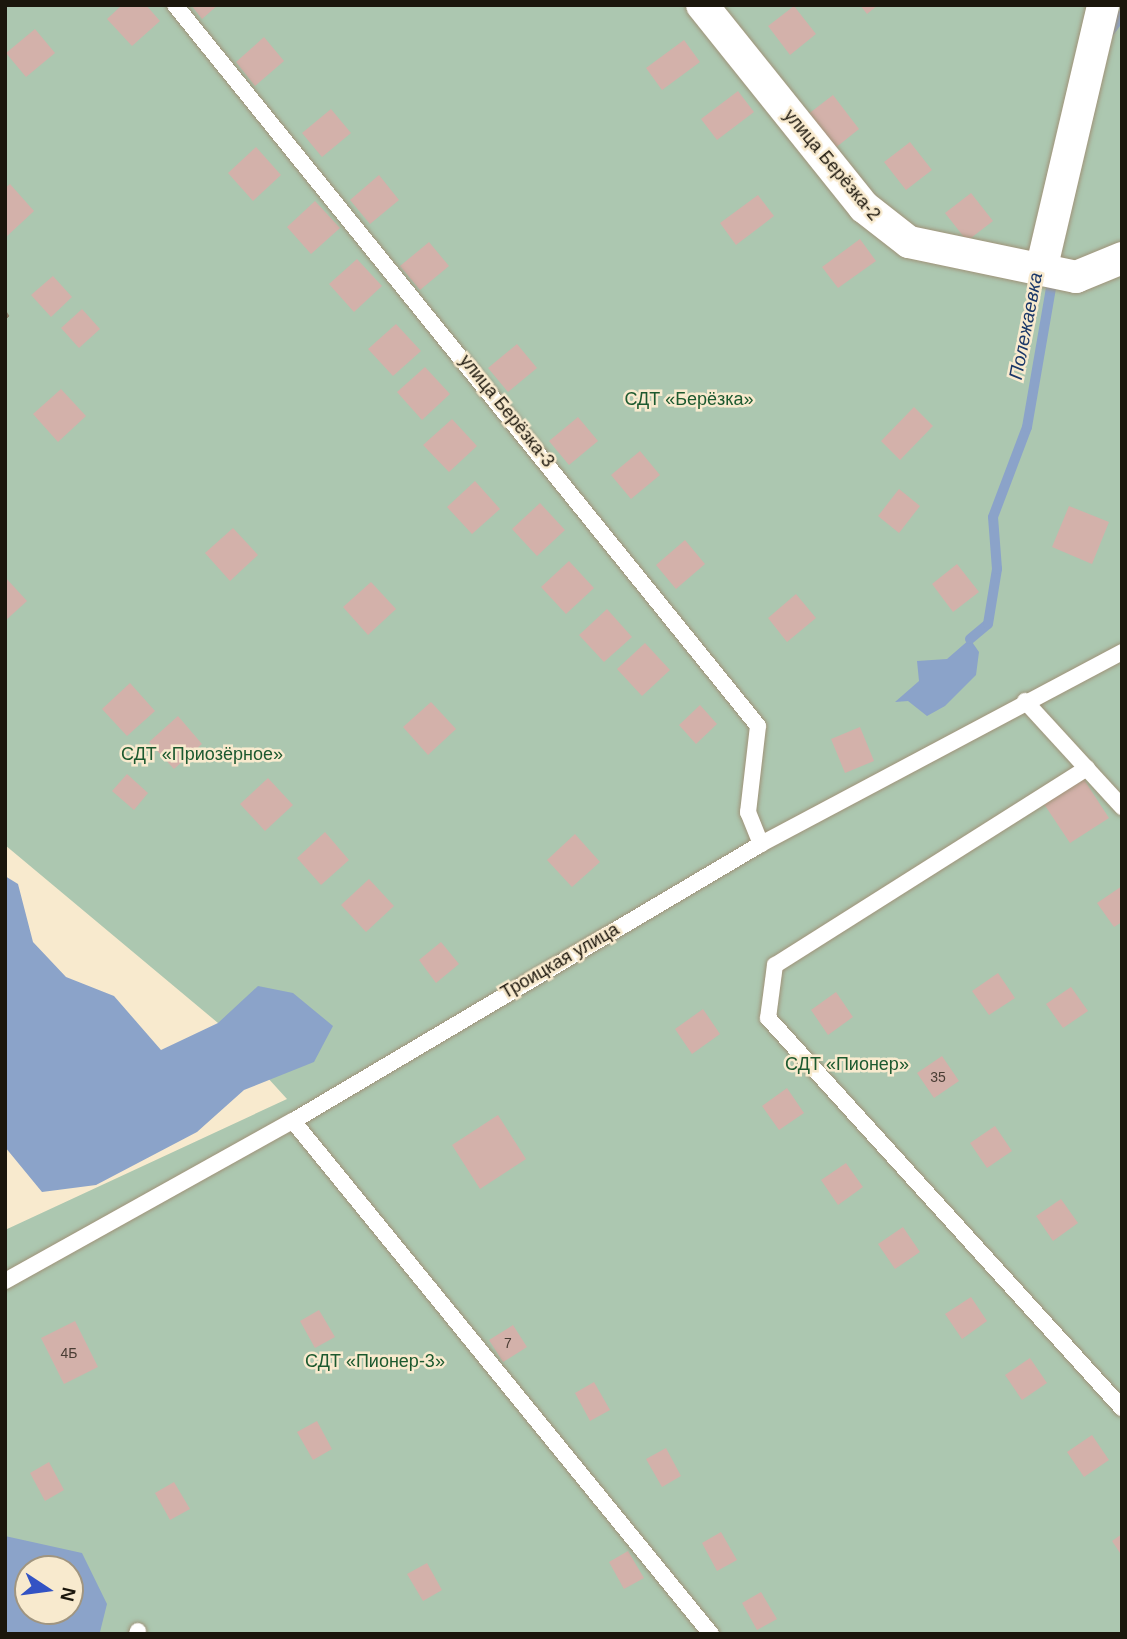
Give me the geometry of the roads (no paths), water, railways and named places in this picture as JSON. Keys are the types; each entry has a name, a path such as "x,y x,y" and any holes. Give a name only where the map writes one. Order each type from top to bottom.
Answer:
{"street":[{"name":"улица Берёзка-2","path":"702,5 883,226 928,251 1042,266 1076,277 1122,258"},
{"path":"1042,266 1103,5"}],"lane":[{"name":"улица Берёзка-3","path":"175,5 758,726 748,812 761,844"},
{"name":"Троицкая улица","path":"5,1281 293,1121 761,844 1025,701 1122,652"},
{"path":"1025,701 1122,807"},
{"path":"1087,768 775,965 768,1018 1122,1408"},
{"path":"293,1121 711,1634"}],"water":[{"path":"970,639 979,652 976,675 945,706 927,716 908,701 895,702 919,681 917,661 947,659"},
{"path":"5,876 18,884 33,942 66,977 114,996 161,1050 218,1023 258,986 293,993 333,1026 314,1062 244,1090 197,1132 96,1185 42,1192 5,1147"},
{"path":"5,1536 83,1555 14,1555 14,1625 84,1625 84,1557 107,1604 100,1632 5,1634"}],"waterway":[{"name":"Полежаевка","path":"1108,34 1122,15"},
{"name":"Полежаевка","path":"970,639 988,624 997,569 993,517 1027,427 1053,277"}],"park label":[{"name":"СДТ «Берёзка»","path":"689,399"},
{"name":"СДТ «Приозёрное»","path":"202,754"},
{"name":"СДТ «Пионер»","path":"847,1064"},
{"name":"СДТ «Пионер-3»","path":"375,1361"}]}
